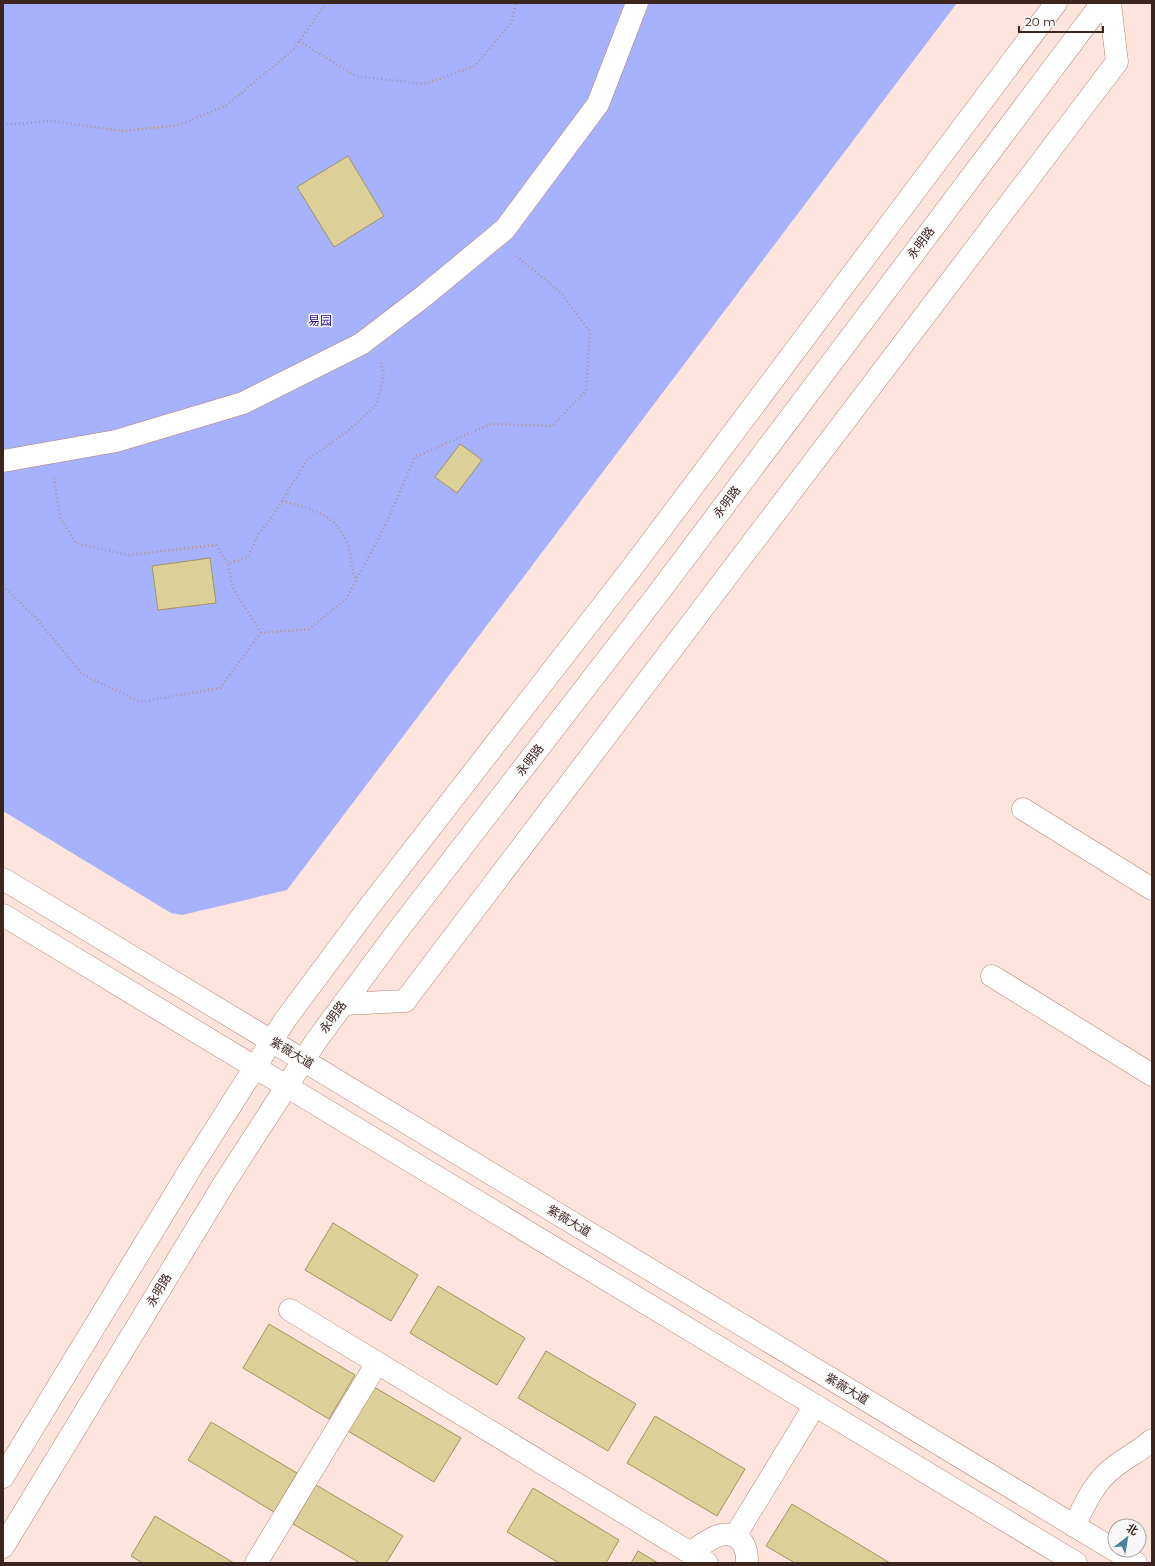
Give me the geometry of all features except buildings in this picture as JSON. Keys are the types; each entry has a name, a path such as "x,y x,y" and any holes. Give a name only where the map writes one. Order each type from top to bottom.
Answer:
{"street":[{"path":"3,461 116,441 243,403 361,344 424,296 505,229 598,104 637,3"},
{"path":"3,1477 194,1163 272,1041 369,907 631,569 1056,3"},
{"name":"永明路","path":"3,1547 225,1182 303,1060 399,929 660,591 1102,3"},
{"path":"343,1004 405,1001 1117,62 1110,3"},
{"path":"1023,809 1152,889"},
{"name":"紫薇大道","path":"3,879 1136,1563"},
{"path":"3,915 1076,1563"},
{"path":"992,976 1152,1075"},
{"path":"290,1310 699,1558 712,1538 723,1535 735,1536 741,1539 746,1547 747,1563"},
{"path":"262,1561 378,1363"},
{"path":"735,1536 814,1405"},
{"path":"1074,1526 1092,1492 1106,1473 1142,1450 1152,1440"}],"path":[{"path":"3,125 51,121 123,131 179,125 227,105 293,50 326,3"},
{"path":"299,41 356,76 424,84 475,66 511,23 516,3"},
{"path":"3,586 38,620 82,674 140,702 220,688 261,633 309,629 346,599 383,530 415,457 491,424 552,426 586,391 590,332 562,294 494,238"},
{"path":"228,564 248,557 258,536 282,501 307,460 348,431 376,405 384,376 374,334"},
{"path":"50,453 60,518 76,544 128,555 216,545 228,564 233,588 261,633"},
{"path":"282,501 318,511 337,525 348,546 351,569 356,579"}],"green space":[{"name":"易园","path":"3,3 957,3 287,890 182,915 171,913 3,811"}]}
